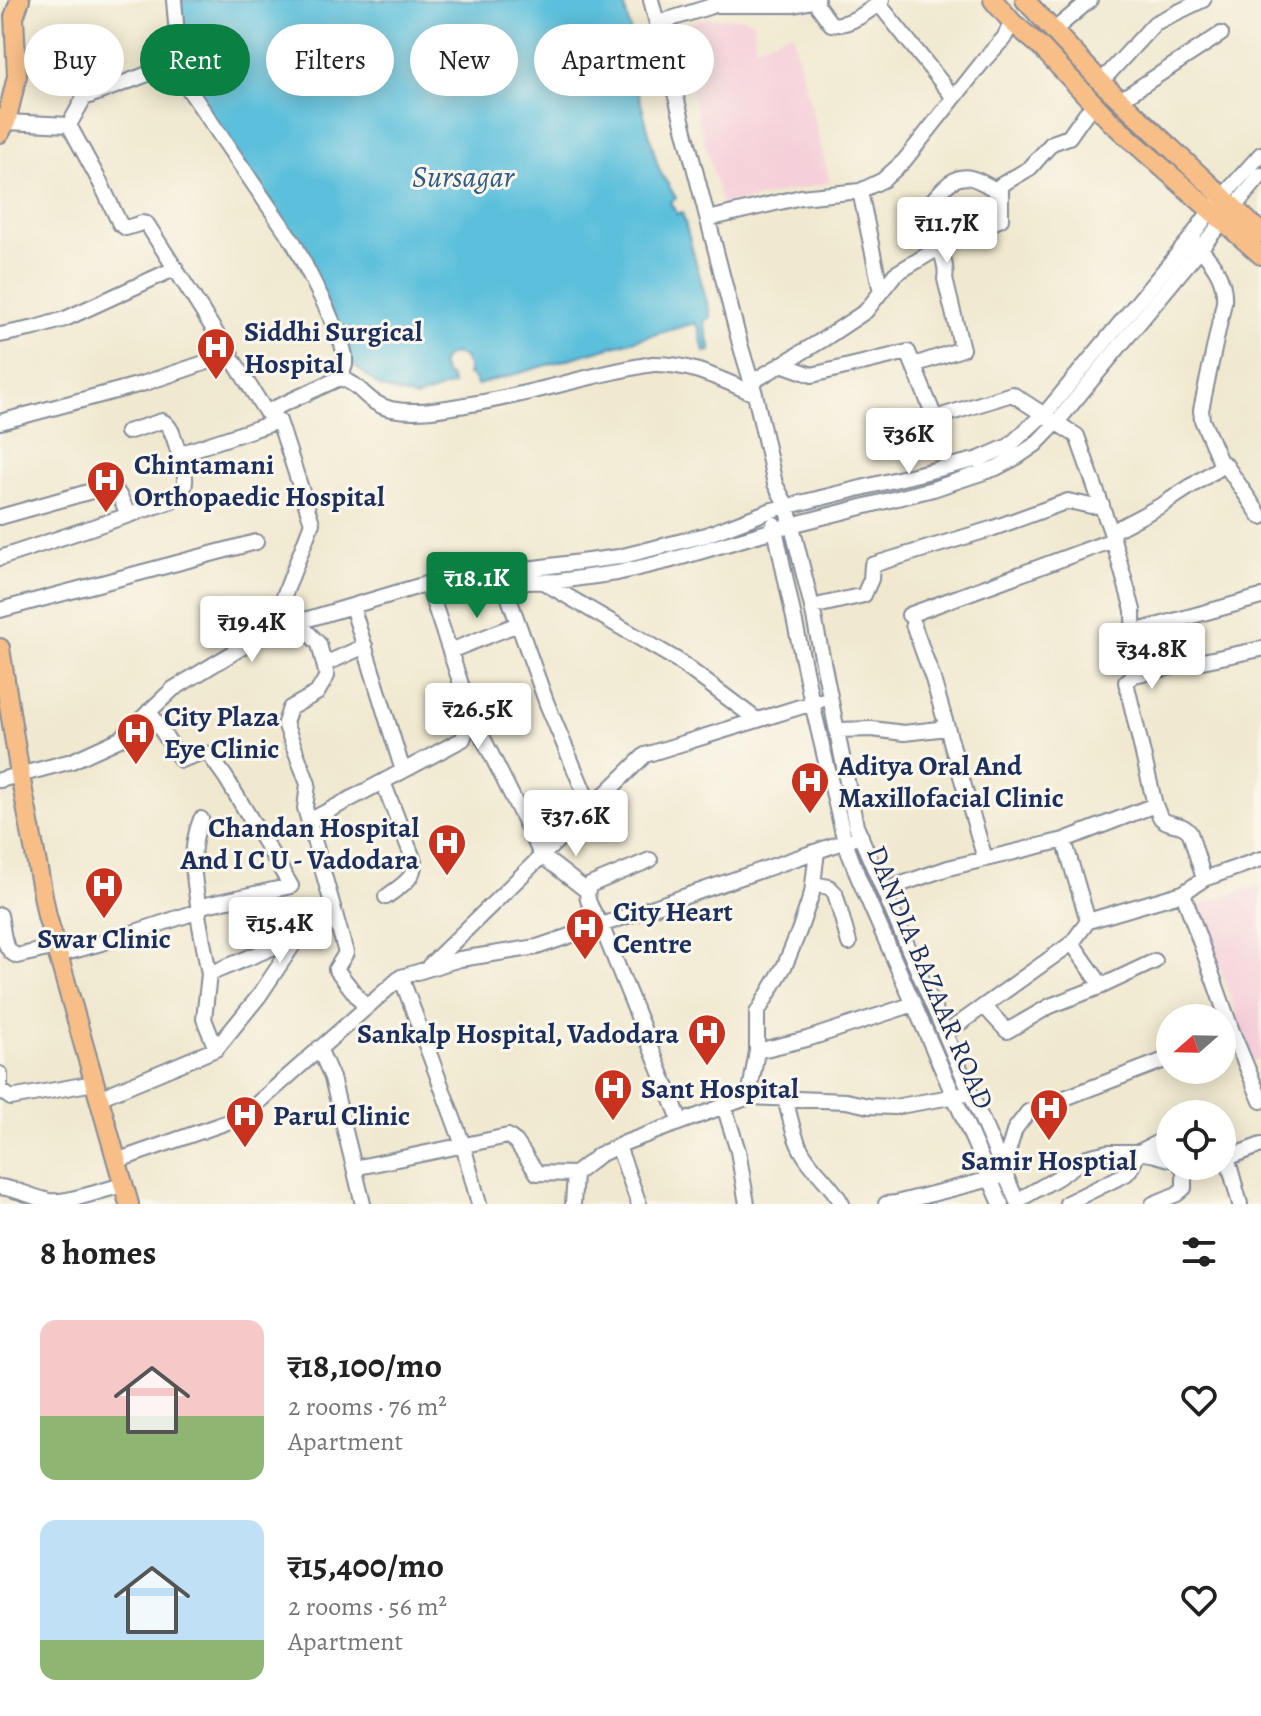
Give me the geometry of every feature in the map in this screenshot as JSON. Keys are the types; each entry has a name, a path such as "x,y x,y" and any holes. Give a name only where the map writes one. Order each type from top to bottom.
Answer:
{"main road":[{"path":"3,127 17,76 14,17 20,0"},
{"path":"1025,0 1222,209 1261,255"},
{"path":"1007,9 1102,111 1222,209 1261,233"},
{"path":"1078,88 1097,78"},
{"path":"1102,111 1120,100"},
{"path":"0,648 47,916 129,1204"}],"street":[{"path":"174,0 176,24"},
{"path":"651,0 754,388 775,484"},
{"path":"1053,31 1090,0"},
{"path":"1097,78 1155,23 1203,0"},
{"path":"658,23 715,5 794,5 816,1 831,24 837,26 880,2 954,98"},
{"path":"708,219 801,197 860,191 883,180 904,161 1004,38 1007,9"},
{"path":"1120,100 1221,34"},
{"path":"69,125 84,98 140,77"},
{"path":"179,454 272,416 340,378 345,365 342,344 300,256 193,96"},
{"path":"754,388 781,364 866,311 895,274 940,247 1001,219 1001,185 1030,168 1052,143 1069,137 1086,113 1102,111"},
{"path":"3,127 69,125"},
{"path":"69,125 120,224 126,228 147,224 223,346 272,416 312,523 271,630"},
{"path":"541,575 617,573 684,557 791,525 933,489 996,468 1017,457 1036,444 1050,418 1195,244 1261,154"},
{"path":"1222,209 1261,175"},
{"path":"914,365 962,349 945,279 948,269 929,222 928,208 954,178 968,176 1001,193"},
{"path":"860,191 881,292"},
{"path":"1195,244 1218,273 1225,293 1201,410 1202,420 1222,466"},
{"path":"0,335 65,319 176,268"},
{"path":"781,364 812,375 908,352 935,418 1012,394 1077,436 1112,536 1133,610 1134,675"},
{"path":"0,422 145,383 231,354"},
{"path":"340,378 351,381 375,403 413,411 491,401 653,364 689,367 754,388"},
{"path":"0,780 72,761 120,739 173,689 271,630 443,579 503,576 527,582 541,575 677,543 772,510 979,459 1009,446 1050,418"},
{"path":"0,558 174,500 181,495 185,483 179,454 167,423 162,421 127,432"},
{"path":"985,859 933,679 911,620 1112,536 1225,464 1261,517"},
{"name":"DANDIA BAZAAR ROAD","path":"775,484 787,506 812,607 856,826 1017,1202"},
{"name":"DANDIA BAZAAR ROAD","path":"775,484 772,510 775,531 845,842 1001,1204"},
{"path":"0,517 106,487 116,490 128,515"},
{"path":"812,607 864,595 871,579 872,565 991,529 1068,501 1102,505"},
{"path":"0,610 256,542"},
{"path":"541,575 677,660 757,720"},
{"path":"503,576 547,704 591,808"},
{"path":"427,583 471,714 542,856 587,891"},
{"path":"1134,632 1261,597"},
{"path":"352,606 403,771"},
{"path":"298,622 319,644 327,676 317,693 290,708 285,723 308,784 305,808 346,953 336,969 366,1008"},
{"path":"450,651 518,624"},
{"path":"325,664 365,646"},
{"path":"1204,879 1190,833 1186,827 1161,818 1155,805 1126,682 1134,675 1261,649"},
{"path":"426,969 645,755 830,697"},
{"path":"0,915 3,951 17,956 105,942 199,911 201,906 291,886 209,754 201,753 181,760 149,711"},
{"path":"309,821 463,739 471,714"},
{"path":"837,730 872,729 904,733 947,728"},
{"path":"383,782 415,870 386,897"},
{"path":"884,890 948,868 1064,840 1155,805"},
{"path":"201,819 195,837 193,873 209,974 204,1019 216,1049"},
{"path":"116,1161 242,1117 401,977 460,959 537,947 861,836"},
{"path":"1064,840 1088,921"},
{"path":"749,1097 757,1051 757,1013 785,965 803,919 813,884 817,851"},
{"path":"946,1033 1072,943 1088,921 1183,893 1204,879 1261,859"},
{"path":"650,860 590,885 587,897 681,1122"},
{"path":"813,884 829,887 835,893 849,943"},
{"path":"1183,893 1217,1004"},
{"path":"209,974 337,921"},
{"path":"0,1074 0,1090 11,1098 96,1090 216,1049 259,996 299,936"},
{"path":"1072,943 1102,986"},
{"path":"984,1006 1007,1031 1050,1006 1155,961"},
{"path":"401,977 463,1145 479,1204"},
{"path":"757,1051 807,1039 914,1004"},
{"path":"319,1048 332,1078 363,1204"},
{"path":"1236,1053 1261,1101"},
{"path":"886,1204 990,1180 1005,1172 1015,1129 1028,1112 1156,1063"},
{"path":"354,1168 508,1136 516,1142 537,1173 575,1174 599,1155 618,1146 749,1097 846,1101 894,1107 972,1093"},
{"path":"785,1099 805,1157 835,1190 842,1204"},
{"path":"724,1106 738,1151 747,1204"},
{"path":"1057,1178 1068,1203 1126,1174 1139,1152 1156,1143"},
{"path":"1236,1154 1261,1145"},
{"path":"618,1146 639,1204"},
{"path":"1017,1202 1087,1157 1117,1151 1156,1155"},
{"path":"573,1204 575,1174"},
{"path":"1157,1203 1177,1194 1184,1188 1185,1180"},
{"path":"1232,1180 1240,1204"},
{"path":"0,1187 61,1202 123,1185"}],"shaded area":[{"path":"704,18 744,18 754,22 755,47 792,32 830,182 722,206 693,96 714,96 714,24 687,24"},
{"path":"1261,884 1261,1059 1252,1061 1236,1014 1236,1004 1233,1004 1199,906"}],"water":[{"name":"Sursagar","path":"176,0 623,0 629,24 534,24 534,96 639,96 657,163 676,198 670,202 677,214 682,212 711,317 704,321 711,351 704,352 695,323 477,385 474,378 468,375 469,368 464,357 454,354 446,356 441,365 453,385 415,398 380,387 355,366 335,322 195,96 250,96 250,24 179,24"}],"place":[{"name":"Siddhi Surgical Hospital","path":"216,381"},
{"name":"Chintamani Orthopaedic Hospital","path":"106,514"},
{"name":"City Plaza Eye Clinic","path":"136,766"},
{"name":"Aditya Oral And Maxillofacial Clinic","path":"810,815"},
{"name":"Chandan Hospital And I C U - Vadodara","path":"447,877"},
{"name":"Swar Clinic","path":"104,920"},
{"name":"City Heart Centre","path":"585,961"},
{"name":"Sankalp Hospital, Vadodara","path":"707,1067"},
{"name":"Sant Hospital","path":"613,1122"},
{"name":"Samir Hosptial","path":"1049,1142"},
{"name":"Parul Clinic","path":"245,1149"}]}
